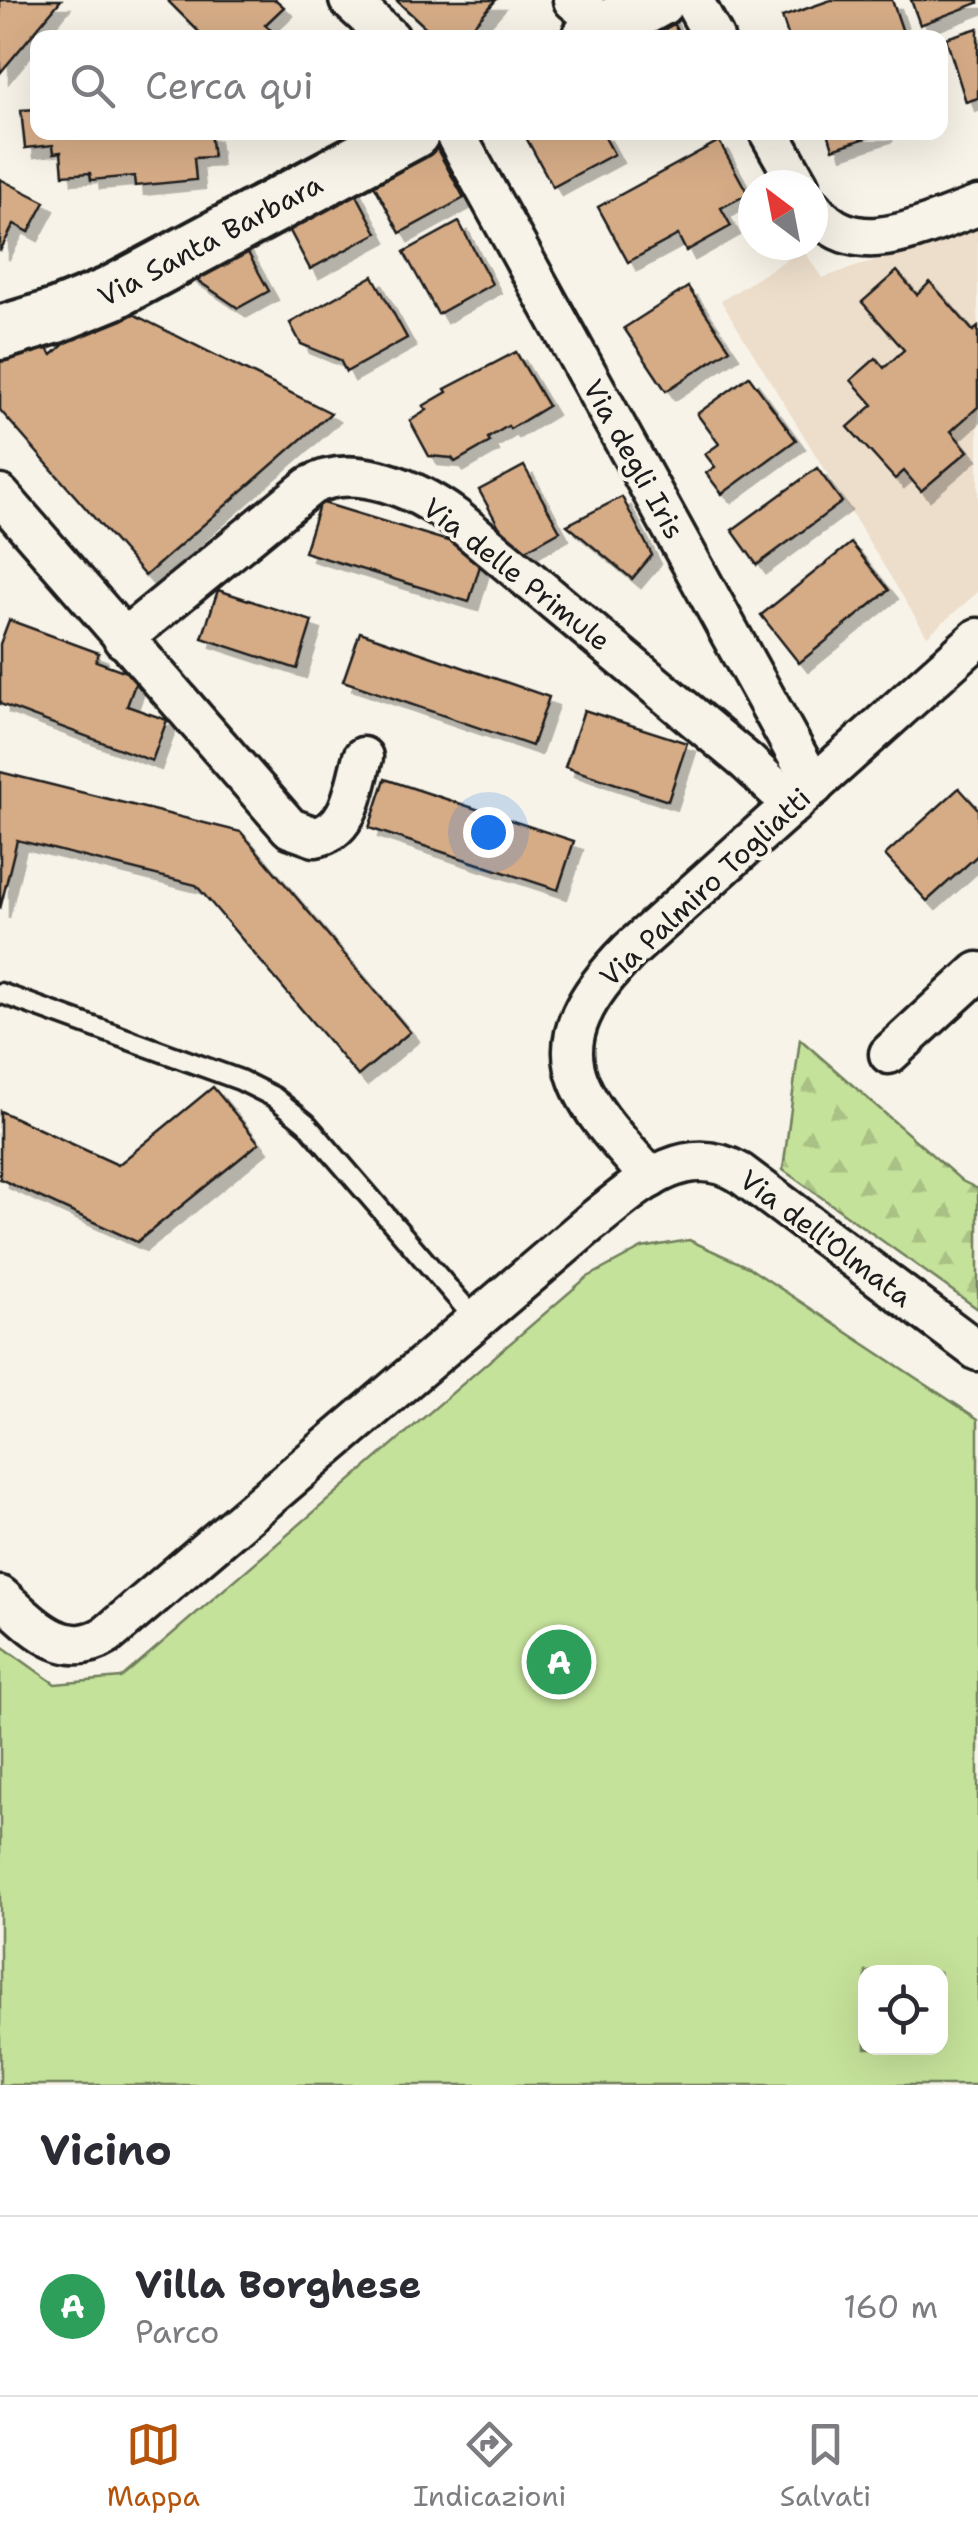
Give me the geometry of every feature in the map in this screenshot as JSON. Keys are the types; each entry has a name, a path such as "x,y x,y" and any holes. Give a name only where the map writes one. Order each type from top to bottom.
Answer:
{"street":[{"path":"349,0 381,30"},
{"path":"590,22 658,0"},
{"path":"692,0 709,30"},
{"name":"Via Santa Barbara","path":"0,333 110,294 398,140"},
{"name":"Via degli Iris","path":"458,140 804,795"},
{"path":"774,140 791,170"},
{"path":"828,224 846,235 892,236 978,206"},
{"name":"Via delle Primule","path":"123,639 310,486 345,476 388,484 420,496 455,518 748,762 804,795"},
{"path":"0,495 284,822 314,837 337,828 363,757"},
{"name":"Via Palmiro Togliatti","path":"651,1178 602,1123 582,1090 573,1054 582,1009 605,975 629,950 978,638"},
{"path":"889,1054 978,972"},
{"name":"Via dell'Olmata","path":"0,1596 60,1644 85,1645 99,1640 589,1224 651,1178 688,1162 729,1167 978,1350"}],"lane":[{"path":"0,993 240,1080 282,1103 306,1123 476,1320"}],"shaded area":[{"path":"978,226 978,592 927,636 721,301 786,260 810,260 822,278"}],"green space":[{"path":"800,1039 962,1181 978,1189 978,1309 783,1170"},
{"path":"689,1240 748,1267 978,1419 978,2085 0,2085 0,1645 55,1684 121,1678 586,1278 642,1248"}],"building":[{"path":"0,0 61,0 36,30 30,30 30,37 0,73"},
{"path":"167,0 276,0 284,7 265,25 269,30 197,30"},
{"path":"396,0 496,0 469,30 428,30"},
{"path":"831,0 892,0 902,30 786,30 782,17"},
{"path":"911,0 978,0 978,3 920,25"},
{"path":"667,12 677,30 637,30"},
{"path":"978,28 978,98 966,102 948,37"},
{"path":"30,109 30,140 211,140 213,157 194,158 196,180 135,186 134,176 91,180 90,173 63,175 61,152 54,153 53,145 25,148 21,110"},
{"path":"415,140 432,140 464,198 400,233 365,168"},
{"path":"527,140 606,140 614,154 553,187"},
{"path":"830,140 860,140 833,149"},
{"path":"719,141 738,176 738,199 721,208 731,226 686,251 678,235 628,262 598,207"},
{"path":"348,178 377,233 310,269 281,214"},
{"path":"0,179 45,202 29,232 14,224 0,251"},
{"path":"459,222 492,284 438,314 404,252"},
{"path":"240,238 269,291 238,308 182,270"},
{"path":"897,271 917,295 930,282 973,331 978,327 978,407 951,431 968,451 921,491 904,471 895,479 848,427 873,405 851,380 876,358 884,368 904,350 862,302"},
{"path":"373,276 407,338 346,372 340,360 301,344 290,323"},
{"path":"688,287 730,349 666,391 624,328"},
{"path":"121,308 331,413 145,576 0,410 0,353 33,333 52,355 91,320"},
{"path":"516,352 548,406 488,438 490,442 455,462 452,458 429,456 410,421 427,410 423,406 447,392 445,389"},
{"path":"749,376 796,440 722,494 706,473 715,467 705,454 719,444 697,414"},
{"path":"524,466 560,531 515,556 479,490"},
{"path":"817,468 842,502 757,565 732,530"},
{"path":"622,497 652,555 632,579 567,525"},
{"path":"320,502 484,552 469,602 304,552"},
{"path":"851,543 889,590 799,663 761,615"},
{"path":"218,590 312,621 297,669 202,638"},
{"path":"9,620 99,653 96,661 138,676 127,706 167,720 152,761 0,704 0,644"},
{"path":"360,632 549,697 532,746 343,681"},
{"path":"584,710 687,743 668,801 565,767"},
{"path":"0,772 241,832 410,1032 358,1076 196,885 17,840 0,909"},
{"path":"385,779 574,841 558,890 369,828"},
{"path":"959,788 978,809 978,855 927,901 885,855"},
{"path":"213,1087 259,1143 137,1242 0,1179 0,1111 118,1165"}],"place":[{"name":"Villa Borghese","path":"559,1662"}]}
